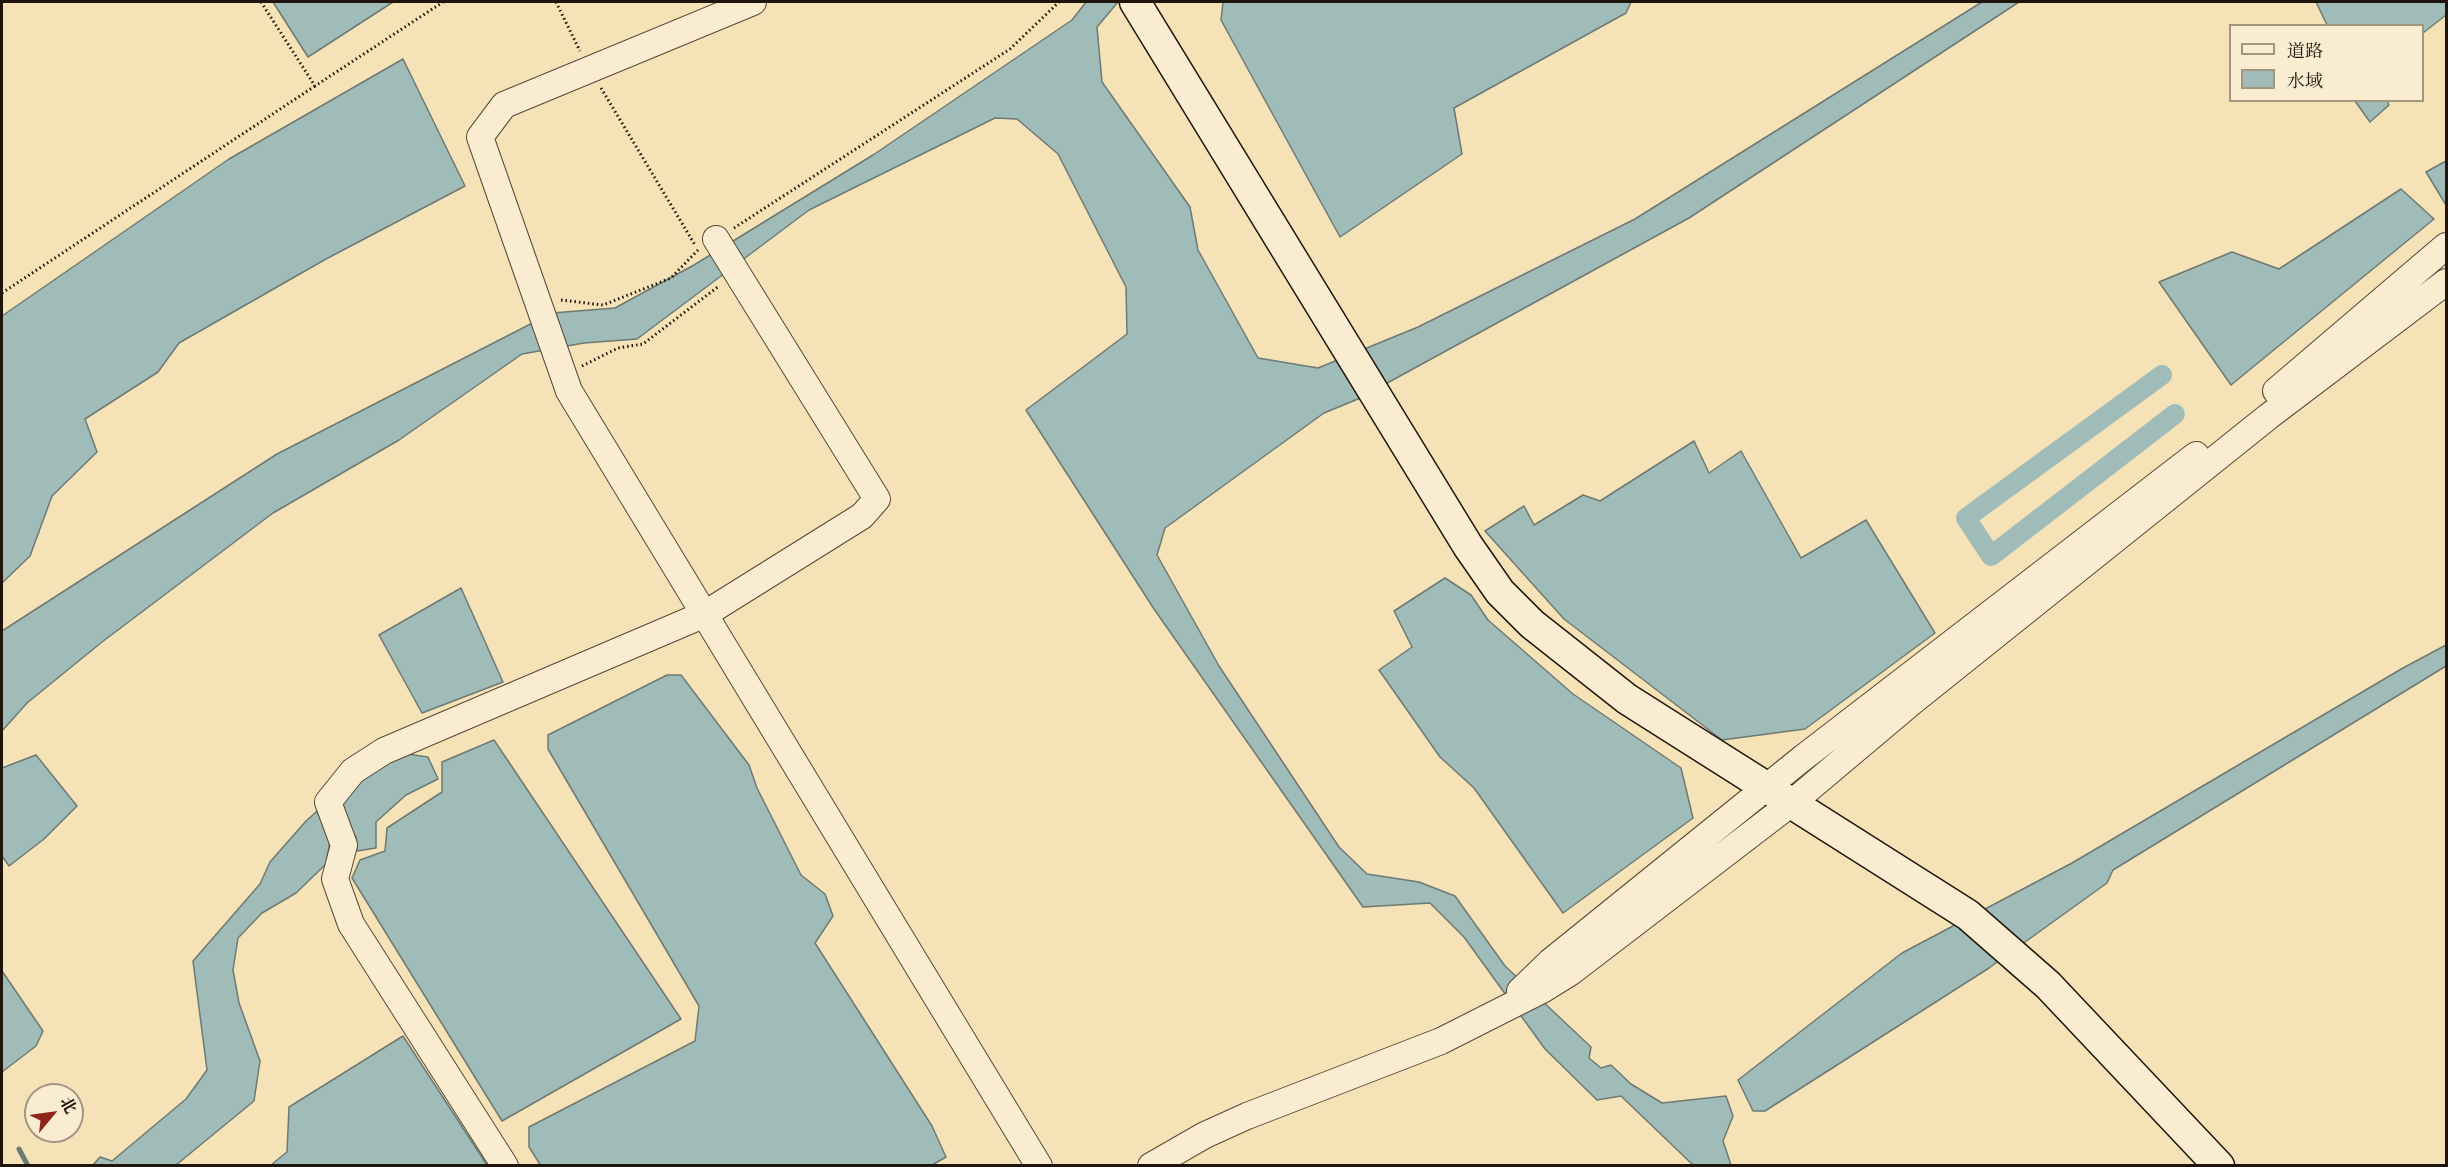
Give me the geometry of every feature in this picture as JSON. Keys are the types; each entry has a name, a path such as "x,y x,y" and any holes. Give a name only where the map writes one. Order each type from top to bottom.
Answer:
{"main road":[{"path":"1135,2 1468,546 1500,592 1532,624 1626,699 1793,802 1968,915 2048,985 2219,1166"}],"street":[{"path":"753,2 504,105 480,137 569,391 1039,1166"},
{"path":"505,1166 351,924 335,879 344,845 327,802 352,771 384,751 705,614 862,516 878,499 737,272 707,245"},
{"path":"1509,1006 1526,983 1550,962 1768,787 2219,436 2446,246"},
{"path":"1151,1166 1205,1135 1236,1121 1396,1060 1542,990 1602,949 1793,802 1913,701 2270,416 2446,282"}],"path":[{"path":"261,2 315,86"},
{"path":"2,293 443,2"},
{"path":"556,2 591,69 707,245"},
{"path":"560,300 603,305 671,278 707,245 864,147 1010,50 1059,2"},
{"path":"574,369 618,348 643,344 737,272"}],"water":[{"path":"273,2 393,2 308,57"},
{"path":"1086,2 1118,2 1097,27 1102,82 1190,207 1198,250 1258,358 1318,368 1418,327 1635,219 1982,2 2019,2 1689,218 1358,399 1324,413 1165,528 1157,555 1219,666 1339,847 1367,874 1419,882 1455,896 1505,966 1591,1047 1589,1058 1601,1068 1611,1065 1631,1084 1662,1103 1726,1096 1733,1116 1723,1141 1731,1165 1693,1165 1621,1096 1597,1100 1545,1049 1464,937 1430,903 1363,907 1154,609 1026,410 1127,334 1126,287 1058,154 1017,119 995,118 809,210 637,339 584,343 522,354 399,440 273,513 102,642 27,703 2,731 2,631 277,454 552,313 615,308 694,265 873,155 1072,20"},
{"path":"1223,2 1631,2 1626,13 1454,108 1462,154 1340,237 1221,20"},
{"path":"2316,2 2446,2 2446,15 2424,32 2424,24 2327,24"},
{"path":"403,59 465,186 326,259 179,343 158,372 85,419 97,452 52,496 30,556 2,583 2,316 229,159"},
{"path":"2356,102 2388,102 2389,105 2370,122"},
{"path":"2446,161 2446,205 2426,172"},
{"path":"2401,189 2434,219 2231,385 2159,282 2232,252 2279,269"},
{"path":"1694,441 1709,473 1741,451 1801,558 1866,520 1935,633 1805,729 1722,740 1564,619 1485,531 1524,506 1534,525 1583,495 1600,501"},
{"path":"1445,578 1471,595 1488,620 1573,694 1681,768 1693,818 1563,913 1474,788 1440,757 1379,670 1412,647 1394,611"},
{"path":"461,588 503,682 422,713 379,635"},
{"path":"2446,645 2446,666 2113,870 2107,883 1989,968 1765,1111 1753,1111 1738,1080 1902,953 2072,863"},
{"path":"667,675 681,675 749,765 757,788 801,875 825,894 833,916 815,943 932,1126 946,1157 932,1165 541,1166 529,1147 529,1127 695,1041 699,1006 548,749 548,735"},
{"path":"494,740 681,1019 502,1121 352,878 360,860 385,851 387,828 442,792 442,762"},
{"path":"407,754 428,757 438,779 406,795 376,822 376,848 357,851 356,836 330,841 326,864 296,893 262,913 238,938 233,970 239,1003 260,1061 254,1101 176,1165 92,1166 100,1157 112,1161 186,1099 207,1070 193,961 260,884 270,862 306,821 354,778"},
{"path":"36,755 77,806 44,839 9,866 2,856 2,768"},
{"path":"2,971 43,1031 36,1046 2,1072"},
{"path":"403,1036 487,1165 271,1165 287,1152 289,1107"}],"waterway":[{"path":"2162,375 1966,518 1991,556 2175,414"},
{"path":"19,1149 28,1166"}]}
